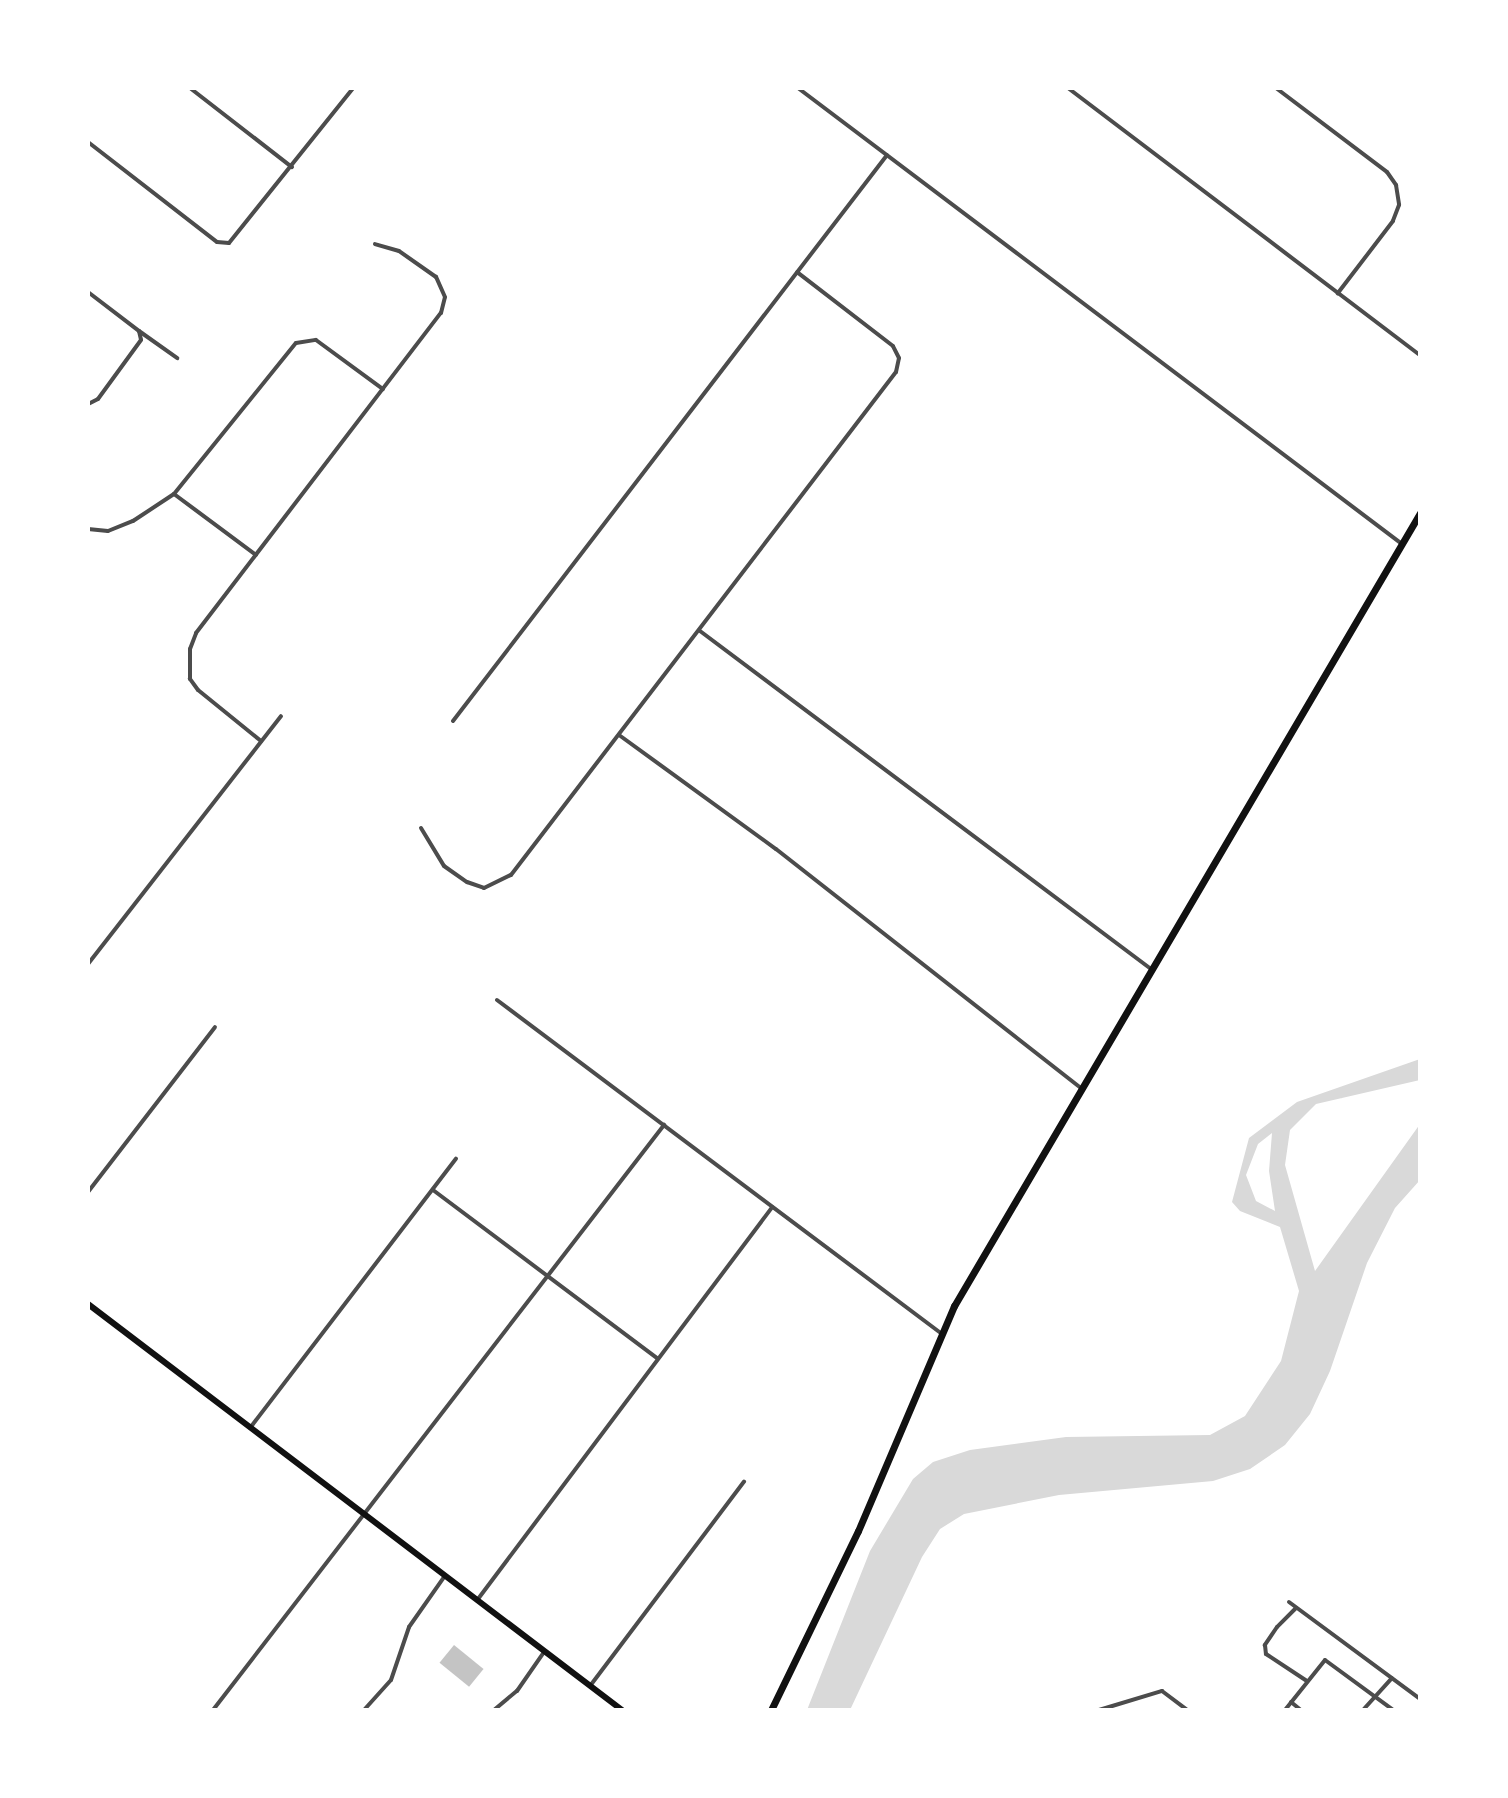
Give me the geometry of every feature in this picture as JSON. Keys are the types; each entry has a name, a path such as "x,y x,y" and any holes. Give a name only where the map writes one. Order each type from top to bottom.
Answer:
{"main road":[{"path":"771,1710 858,1531 942,1334 1081,1088 1420,513"},
{"path":"88,1304 622,1710"}],"street":[{"path":"190,88 292,167"},
{"path":"88,142 217,242 234,241 353,88"},
{"path":"798,88 1402,544"},
{"path":"1068,88 1420,355"},
{"path":"1276,88 1387,172 1396,185 1399,205 1393,221 1338,293"},
{"path":"453,721 887,155"},
{"path":"261,741 198,690 188,667 196,633 441,313 445,297 428,270 399,251 375,244"},
{"path":"421,828 444,866 467,882 484,888 499,884 700,631 898,365 893,346 797,272"},
{"path":"88,292 177,358"},
{"path":"88,404 98,399 137,350 139,331"},
{"path":"88,529 108,531 133,521 174,494 296,343 316,340 383,389"},
{"path":"174,494 256,556"},
{"path":"700,631 1151,969"},
{"path":"88,964 281,716"},
{"path":"619,735 776,849 1081,1088"},
{"path":"497,1000 942,1334"},
{"path":"88,1192 215,1027"},
{"path":"213,1710 664,1125"},
{"path":"250,1428 456,1159"},
{"path":"433,1190 658,1359"},
{"path":"477,1601 772,1207"},
{"path":"590,1686 744,1482"},
{"path":"364,1710 391,1680 409,1627 444,1577"},
{"path":"1289,1602 1420,1699"},
{"path":"1296,1607 1265,1645 1266,1654 1307,1681"},
{"path":"494,1710 517,1691 544,1652"},
{"path":"1285,1710 1325,1660 1393,1710"},
{"path":"1366,1710 1392,1678"},
{"path":"1099,1710 1162,1691 1187,1710"},
{"path":"1291,1702 1301,1710"}],"shaded area":[{"path":"1420,1059 1420,1080 1316,1104 1290,1130 1285,1165 1315,1271 1420,1124 1420,1180 1395,1208 1367,1263 1330,1371 1310,1414 1285,1445 1250,1469 1213,1481 1059,1495 964,1514 940,1529 922,1557 850,1710 807,1710 870,1551 913,1479 933,1462 970,1450 1066,1437 1210,1435 1245,1416 1281,1361 1299,1291 1280,1227 1240,1211 1232,1202 1249,1138 1297,1102","holes":["1272,1133 1269,1171 1275,1211 1256,1201 1246,1175 1258,1144"]}],"building":[{"path":"454,1645 484,1669 469,1687 440,1663"}]}
